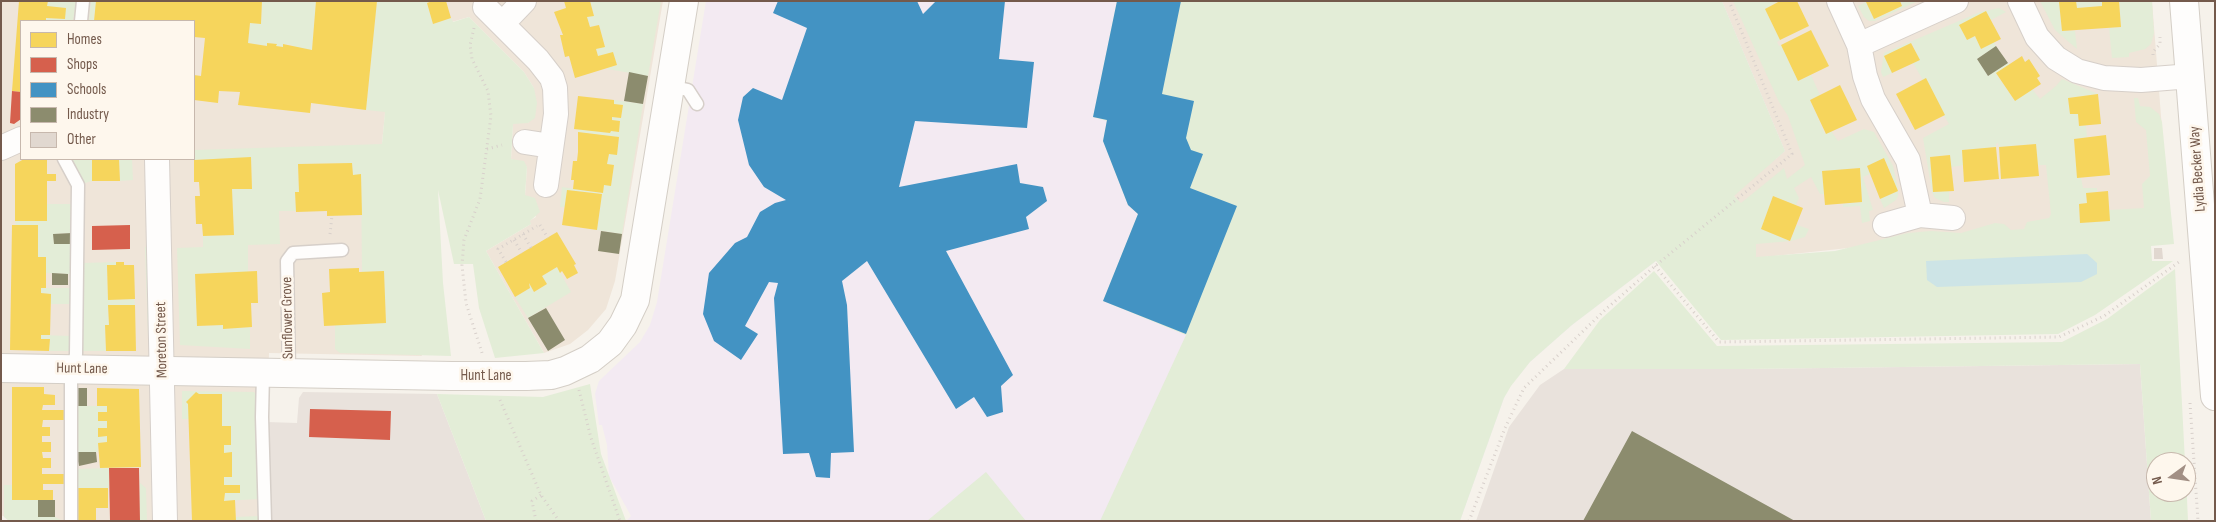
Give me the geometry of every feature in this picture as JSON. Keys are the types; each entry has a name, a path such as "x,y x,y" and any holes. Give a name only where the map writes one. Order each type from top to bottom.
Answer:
{"street":[{"path":"524,1 492,14 538,60 552,78 555,88 556,114 546,185"},
{"name":"Hunt Lane","path":"1,368 526,376 551,375 565,371 590,359 610,343 623,325 634,300 684,1"},
{"path":"1839,1 1860,45 1869,89 1880,114 1908,160 1920,215"},
{"path":"1860,45 1956,1"},
{"path":"2020,1 2037,37 2056,58 2077,71 2104,78 2141,80 2191,76"},
{"name":"Lydia Becker Way","path":"2184,1 2209,242 2215,396"},
{"path":"1,148 20,139"},
{"path":"525,142 551,146"},
{"name":"Moreton Street","path":"157,160 165,521"},
{"path":"1885,225 1920,215 1954,218"}],"lane":[{"path":"81,20 83,1"},
{"path":"670,86 688,90 694,96 697,104"},
{"path":"65,160 78,185 76,354 71,383 71,521"},
{"name":"Sunflower Grove","path":"265,521 262,417 276,373 287,261 293,253 342,250"}],"path":[{"path":"1469,521 1505,428 1524,388 1605,310 1655,266 1792,154 1729,1"},
{"path":"483,356 472,329 466,303 462,265 464,240 480,199 491,116 488,91 472,59 470,45 472,30 492,14"},
{"path":"506,262 498,249 523,234 539,225 548,238"},
{"path":"523,234 531,248"},
{"path":"514,240 522,253"},
{"path":"1655,266 1719,342 2059,337 2104,316 2180,261"},
{"path":"577,383 591,438 620,521"},
{"path":"498,393 541,495 559,521"},
{"path":"536,521 532,501 541,495"}],"shaded area":[{"path":"1,1 396,1 382,144 422,356 269,353 267,422 271,521 13,521 1,515"},
{"path":"419,1 663,1 615,281 606,309 588,330 570,344 544,353 486,251 531,224 529,221 536,217 525,196 527,167 511,159 513,123 528,123 534,88 524,72 469,17 417,32"},
{"path":"706,1 1722,1 1785,151 1656,261 1572,325 1530,362 1510,386 1504,398 1460,521 626,521 631,516 609,476 607,445 602,425 599,425 595,394 599,381 640,342 650,325 657,302"},
{"path":"1722,1 2152,1 2170,231 1922,240 1756,258 1756,233 1734,196"},
{"path":"2140,364 2146,452 2146,502 2150,502 2151,521 1476,521 1509,427 1540,385 1564,369 1743,369"},
{"path":"303,392 437,394 486,521 271,521 267,422 297,423 299,398"}],"green space":[{"path":"48,1 76,1 73,20 46,20 46,18 65,19 47,6"},
{"path":"91,1 96,1 94,20 89,20"},
{"path":"262,1 316,1 312,50 283,44 283,47 276,46 276,44 267,43 267,46 248,43 250,23 261,24"},
{"path":"377,1 432,1 427,3 433,24 451,18 453,22 469,17 524,72 534,88 537,103 535,118 528,123 513,124 511,159 524,161 527,167 525,195 535,198 540,212 530,221 531,224 486,251 544,353 495,358 479,308 473,264 454,264 438,190 443,283 451,356 340,353 335,349 335,325 386,323 384,271 362,272 361,175 353,175 352,163 298,164 299,192 295,192 296,211 279,211 280,244 248,245 248,272 195,274 197,326 223,325 223,329 250,327 250,349 180,345 177,248 203,247 203,236 234,235 232,189 252,188 251,158 195,160 195,150 382,144 385,112 366,110"},
{"path":"590,1 661,1 648,76 607,69 617,65 613,53 598,56 596,49 605,46 599,25 590,27 587,17 594,15"},
{"path":"1117,1 1722,1 1785,151 1734,196 1741,203 1784,168 1787,179 1805,165 1788,116 1779,102 1733,1 1778,1 1765,9 1780,40 1777,42 1779,46 1781,45 1798,81 1811,75 1820,95 1810,100 1825,134 1831,131 1838,141 1864,129 1874,132 1893,166 1898,191 1885,159 1867,166 1870,174 1863,177 1873,210 1869,211 1870,221 1862,223 1860,206 1843,207 1843,204 1862,202 1859,168 1822,171 1824,194 1820,194 1811,177 1794,188 1799,198 1796,205 1773,196 1761,229 1790,241 1797,225 1809,229 1805,237 1791,241 1756,244 1756,257 1835,251 1908,233 1931,231 1961,233 1995,223 2004,224 2011,230 2024,229 2027,222 2049,218 2051,214 2046,165 2038,165 2036,144 1999,147 1998,143 1996,147 1962,150 1963,165 1951,167 1950,155 1930,157 1933,192 1949,191 1949,202 1935,198 1932,192 1923,138 1949,124 1913,63 1919,60 1912,43 1884,56 1892,73 1883,77 1881,72 1884,53 1980,12 1999,8 2006,12 1991,20 1986,12 1967,40 1975,36 1981,49 1994,42 1996,46 1977,59 1988,76 2008,63 2009,65 1996,74 2015,101 2032,89 2040,99 2062,79 2098,94 2068,98 2070,114 2078,114 2079,126 2086,126 2087,137 2074,139 2077,178 2081,178 2083,188 2097,188 2097,192 2086,193 2087,203 2079,204 2080,223 2109,221 2109,210 2144,208 2142,184 2150,176 2146,130 2136,122 2134,98 2138,98 2140,106 2150,107 2159,114 2162,122 2174,244 2151,246 2152,261 2173,261 2095,315 2058,334 1721,340 1656,261 1572,325 1530,362 1511,386 1504,398 1460,521 1100,521 1186,335 1103,301 1138,214 1128,205 1103,141 1107,121 1093,117"},
{"path":"1900,1 1918,1 1875,21 1869,21 1864,17 1858,6 1866,2 1875,19 1902,6"},
{"path":"2040,1 2062,1 2059,2 2062,31 2075,31 2077,49 2055,30"},
{"path":"2076,1 2102,1 2102,6 2077,8"},
{"path":"2119,1 2152,1 2154,33 2151,44 2145,49 2129,53 2129,57 2112,58 2109,28 2121,27"},
{"path":"614,100 643,104 622,234 597,230 602,194 567,190 565,207 560,207 562,187 602,193 604,185 611,185 614,165 607,164 609,154 617,154 619,137 578,132 578,129 610,133 611,131 618,132 620,121 612,120 612,117 621,118 623,105 614,104"},
{"path":"73,160 92,160 92,181 85,183"},
{"path":"119,160 132,160 133,180 120,181"},
{"path":"1898,191 1896,200 1884,208 1880,199"},
{"path":"47,204 72,204 72,233 53,234 54,243 72,244 71,274 46,273 38,257 38,225 16,225 15,221 47,221"},
{"path":"145,247 149,247 152,336 148,336"},
{"path":"116,262 116,265 107,266 108,300 134,299 135,305 108,306 109,325 105,325 106,351 81,351 82,263"},
{"path":"557,267 571,292 528,318 515,297 530,288 529,283 534,292 547,284 542,276"},
{"path":"2175,269 2184,452 2146,452 2140,364 1743,369 1564,369 1600,320 1654,271 1717,346 2062,342 2107,319"},
{"path":"41,288 72,288 71,304 50,304 50,294 41,293"},
{"path":"41,335 70,336 70,351 49,351 49,339 41,339"},
{"path":"590,384 601,454 626,521 486,521 437,394 543,397"},
{"path":"182,391 254,392 256,395 259,499 224,501 225,493 240,492 239,485 224,485 224,477 232,476 232,453 224,453 224,445 231,445 231,426 222,426 222,394 199,394 188,404 189,419 182,419"},
{"path":"76,406 107,406 107,412 98,412 98,421 107,421 107,428 98,428 98,436 107,436 107,442 98,443 98,452 76,452"},
{"path":"109,468 109,488 77,488 76,469"},
{"path":"986,472 1026,521 927,521"},
{"path":"140,483 146,488 147,521 140,521"},
{"path":"4,485 12,485 38,500 38,517 55,517 63,521 9,521 4,517"},
{"path":"2150,502 2187,502 2188,521 2151,521"},
{"path":"259,516 260,521 236,521 236,517"}],"water":[{"path":"2087,254 2097,263 2097,274 2081,282 1937,287 1927,280 1926,261"}],"building: Homes":[{"path":"19,1 48,1 47,6 66,8 65,19 20,20 20,92 12,91"},
{"path":"96,1 262,1 261,24 250,23 248,43 267,46 267,43 277,44 276,46 283,47 283,44 312,50 316,1 377,1 366,110 311,103 310,113 238,105 240,92 219,91 218,103 195,100 195,75 201,76 205,38 195,37 195,20 94,20"},
{"path":"446,1 451,18 433,24 427,3"},
{"path":"564,1 590,1 594,16 587,17 590,27 599,25 605,47 596,49 598,56 613,52 617,65 575,78 569,56 565,57 560,35 563,35 554,12 566,8"},
{"path":"1780,1 1797,1 1809,26 1780,40 1765,9"},
{"path":"1900,1 1902,6 1874,19 1866,2"},
{"path":"2076,1 2077,8 2102,6 2102,1 2119,1 2121,27 2062,31 2059,2"},
{"path":"1986,11 2001,39 1981,49 1975,36 1967,40 1959,25"},
{"path":"1811,30 1829,66 1798,81 1781,45"},
{"path":"1911,43 1920,60 1892,73 1884,56"},
{"path":"2022,56 2025,62 2029,59 2040,76 2037,78 2041,84 2015,101 1996,73"},
{"path":"1926,78 1945,115 1915,130 1896,94"},
{"path":"1840,85 1857,120 1826,134 1810,100"},
{"path":"2098,94 2101,124 2079,126 2078,114 2070,114 2068,98"},
{"path":"578,96 614,100 614,104 623,105 621,118 612,117 612,120 620,121 619,132 611,131 610,133 574,129"},
{"path":"578,132 619,137 617,155 609,154 607,164 614,165 611,186 604,185 603,193 573,189 574,180 571,180 573,161 577,161"},
{"path":"2106,135 2110,175 2077,178 2074,139"},
{"path":"2036,144 2039,176 2001,179 1999,147"},
{"path":"1996,147 1999,179 1964,182 1962,150"},
{"path":"1950,155 1954,191 1933,192 1930,157"},
{"path":"251,157 252,189 232,189 234,235 203,236 202,224 196,224 195,196 200,196 199,182 194,182 195,160"},
{"path":"1884,158 1898,191 1880,199 1867,166"},
{"path":"22,160 47,160 47,174 56,174 56,181 47,181 47,221 15,221 15,164"},
{"path":"92,160 119,160 120,181 92,181"},
{"path":"352,163 353,175 361,174 362,215 327,216 327,211 296,212 295,192 299,192 298,164"},
{"path":"1860,168 1862,202 1825,205 1822,171"},
{"path":"567,190 602,194 597,230 562,225"},
{"path":"2108,191 2110,221 2080,223 2079,204 2087,203 2086,193"},
{"path":"1773,196 1803,208 1790,241 1761,229"},
{"path":"12,225 38,225 38,257 46,257 46,288 41,288 41,293 51,294 50,335 41,335 41,339 50,339 49,351 10,350"},
{"path":"557,232 576,264 574,265 578,273 567,279 562,271 560,273 557,267 542,276 547,284 534,292 529,283 530,288 515,297 498,267"},
{"path":"116,262 124,262 124,265 134,265 135,299 108,300 107,265 116,265"},
{"path":"359,268 359,272 384,271 386,323 324,326 322,293 330,292 329,269"},
{"path":"257,271 258,303 251,303 252,327 223,329 223,325 197,326 195,274"},
{"path":"108,305 135,305 136,351 106,351 105,325 109,325"},
{"path":"12,387 44,387 44,394 55,395 55,405 43,405 42,410 66,410 66,420 43,420 42,427 50,427 50,436 42,436 42,442 51,442 51,452 42,452 43,458 51,458 51,468 42,468 42,474 66,474 66,484 43,484 43,490 53,490 53,500 12,500"},
{"path":"97,388 139,389 141,467 100,468 98,443 107,442 107,436 98,437 98,428 107,428 107,421 98,421 98,412 107,412 107,406 97,406"},
{"path":"196,392 199,394 222,394 222,426 231,426 231,445 224,445 224,453 232,452 232,477 224,477 224,485 240,485 240,493 225,493 224,501 235,500 236,521 192,521 188,404 186,402"},
{"path":"77,488 108,488 108,508 96,508 96,521 76,521"}],"building: Shops":[{"path":"12,91 20,92 20,120 14,124 10,123"},
{"path":"130,225 130,249 92,250 92,226"},
{"path":"310,409 391,411 390,440 309,437"},
{"path":"109,468 139,468 140,521 110,521"}],"building: Schools":[{"path":"778,1 917,1 923,14 936,1 1005,1 999,59 1034,62 1027,128 915,121 899,187 1017,164 1020,183 1043,187 1047,201 1026,217 1029,229 946,251 1013,375 1001,386 1003,412 987,417 974,397 956,409 867,261 842,281 847,305 854,452 831,453 830,478 816,477 809,453 783,454 774,298 778,283 769,282 745,326 758,334 741,360 714,341 703,314 709,273 735,243 747,237 760,212 775,203 786,200 764,187 749,165 738,120 743,97 753,88 782,100 807,28 773,13"},
{"path":"1117,1 1181,1 1162,94 1194,101 1186,138 1191,150 1203,154 1190,188 1237,206 1186,334 1103,301 1138,214 1128,205 1103,141 1107,120 1093,117"}],"building: Industry":[{"path":"1996,46 2008,63 1988,76 1977,59"},
{"path":"629,72 648,76 643,104 624,101"},
{"path":"601,231 622,234 619,254 598,251"},
{"path":"72,233 72,244 54,244 53,234"},
{"path":"52,273 68,274 68,285 52,285"},
{"path":"546,308 565,340 548,351 528,318"},
{"path":"76,388 87,388 87,406 76,406"},
{"path":"1632,431 1795,521 1583,521"},
{"path":"76,452 96,452 97,462 79,466"},
{"path":"38,500 55,500 55,517 38,517"}],"building: Other":[{"path":"2154,248 2162,248 2163,259 2154,259"}]}
